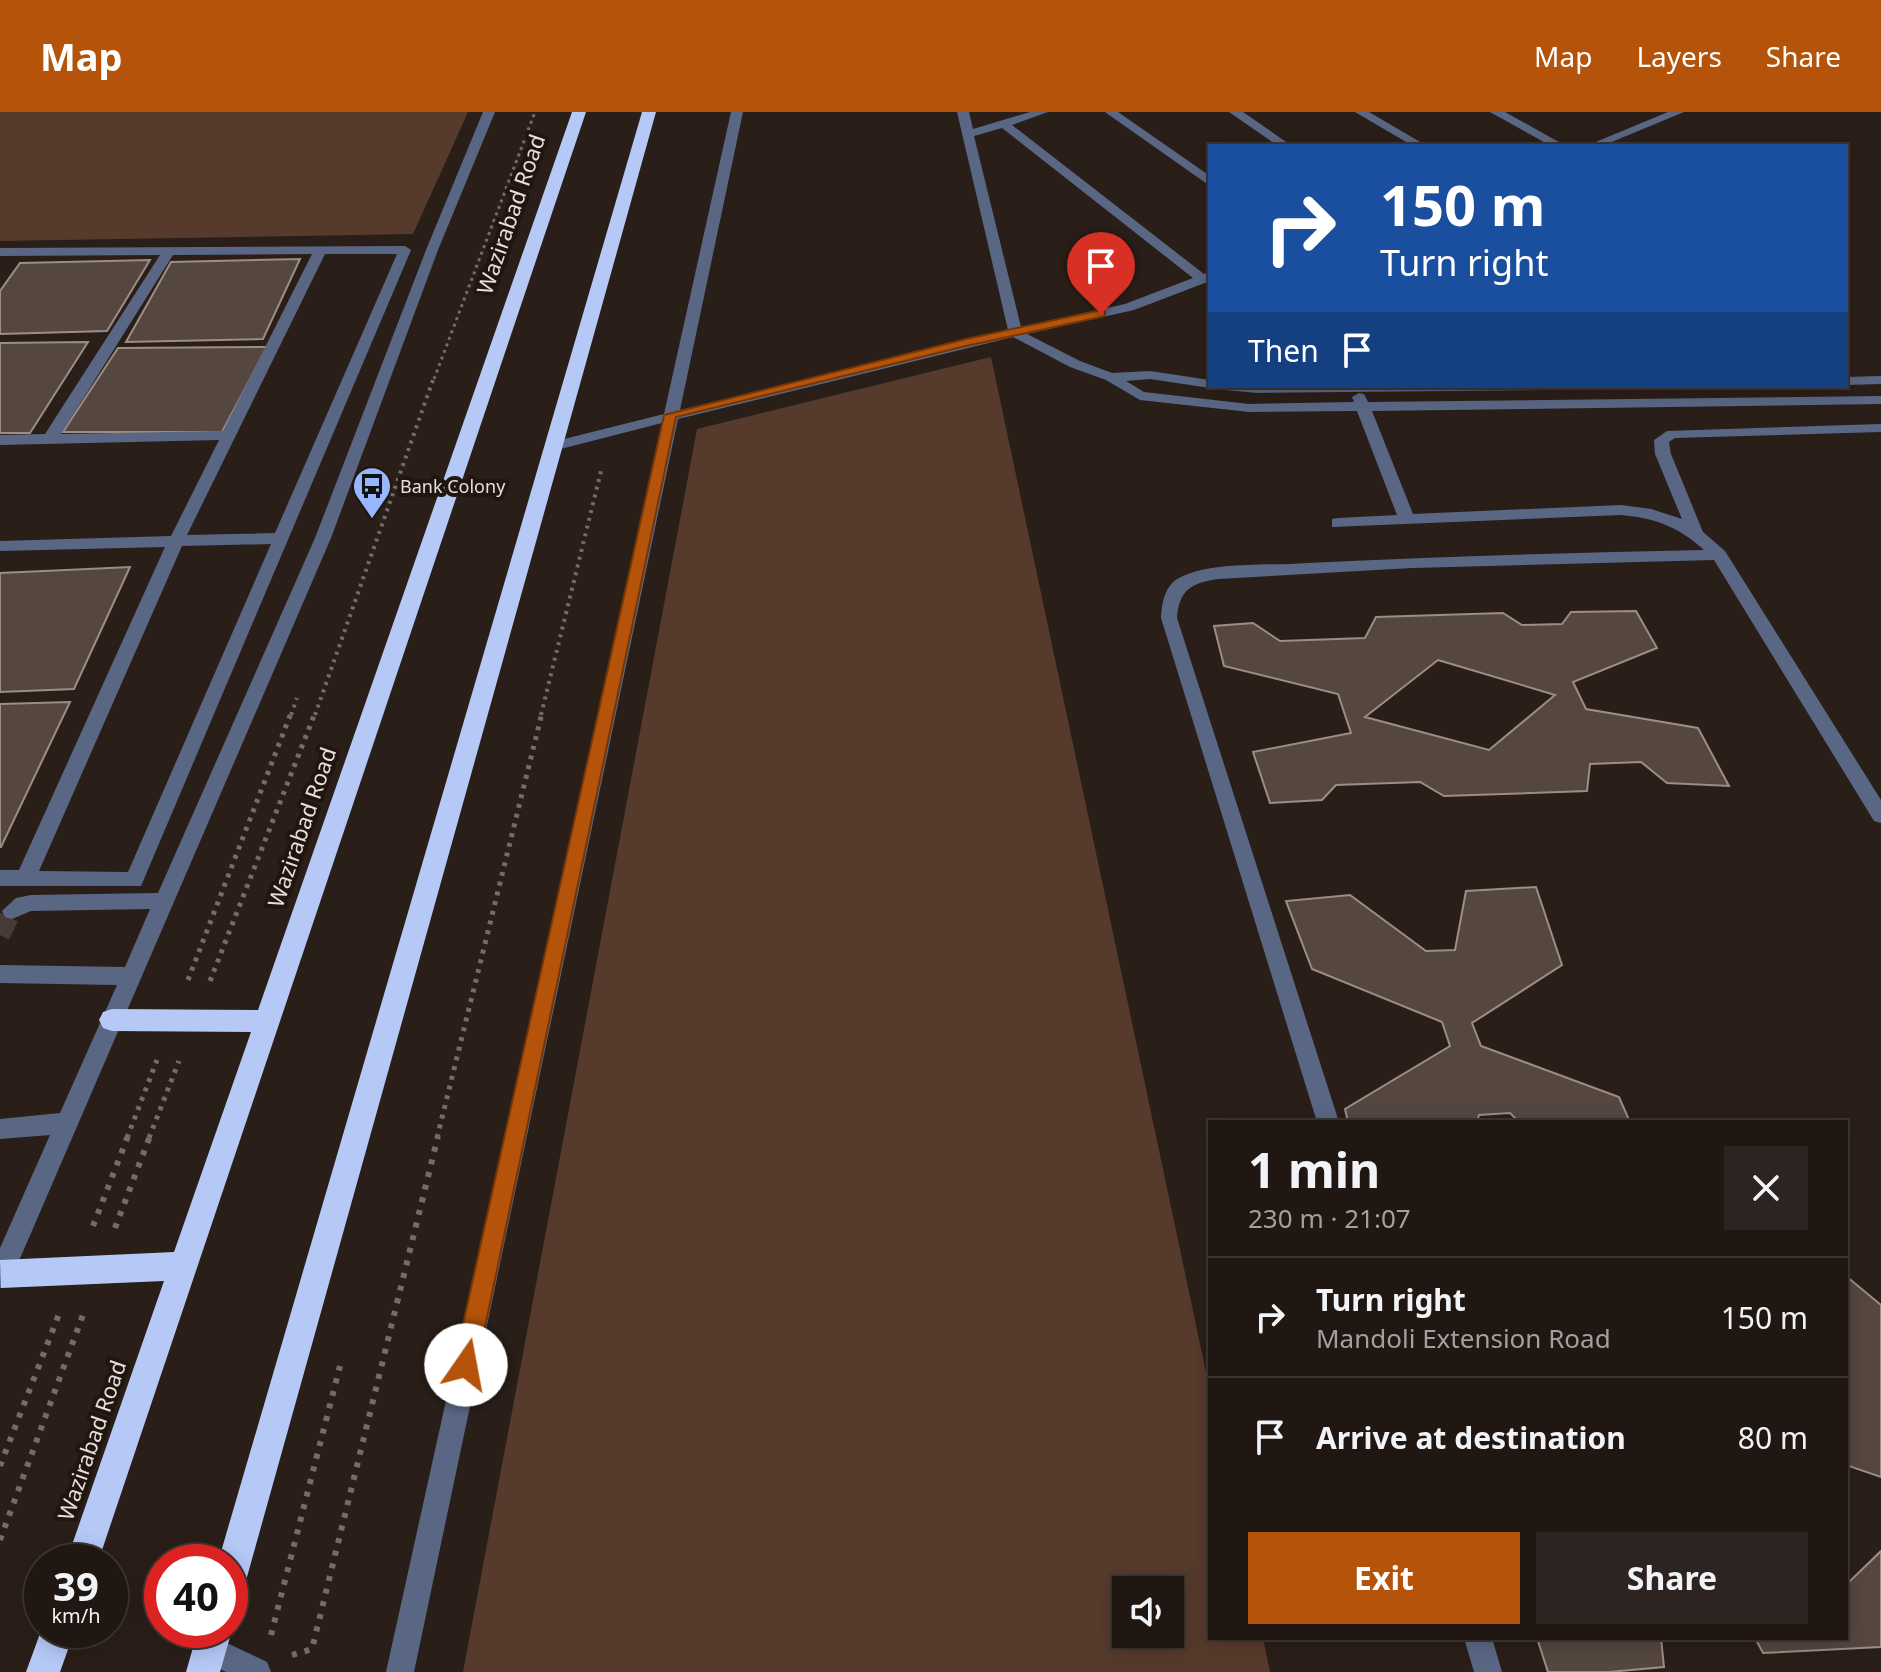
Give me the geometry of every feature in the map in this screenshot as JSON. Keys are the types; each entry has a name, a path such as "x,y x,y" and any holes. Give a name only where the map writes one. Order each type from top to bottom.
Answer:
{"highway":[{"name":"Wazirabad Road","path":"88,1544 579,112"},
{"path":"239,1544 649,112"},
{"path":"112,1020 269,1021"},
{"path":"3,1265 87,1271 185,1266"},
{"path":"43,1672 52,1648"}],"street":[{"path":"3,1265 323,538 432,250 489,112"},
{"path":"400,1672 737,112"},
{"path":"963,112 1016,333 1075,364 1111,377 1140,396 1249,408 1881,400"},
{"path":"968,134 1042,112"},
{"path":"1111,112 1208,181"},
{"path":"1235,112 1283,144"},
{"path":"1361,112 1417,144"},
{"path":"1496,112 1556,144"},
{"path":"1597,144 1678,112"},
{"path":"553,446 670,415 1129,307 1174,292 1205,277 1004,124"},
{"path":"0,252 405,250 134,880 0,878"},
{"path":"50,439 169,251"},
{"path":"25,879 176,541 320,251"},
{"path":"0,271 15,252"},
{"path":"1111,377 1150,375 1208,384"},
{"path":"1848,381 1881,380"},
{"path":"1246,388 1418,388"},
{"path":"1357,389 1407,520"},
{"path":"1695,531 1663,454 1661,440 1672,434 1881,428"},
{"path":"0,440 227,435"},
{"path":"1338,523 1621,510 1651,512 1695,531 1719,555 1881,816"},
{"path":"0,546 282,538"},
{"path":"1327,1120 1169,618 1169,600 1178,586 1195,576 1248,572 1412,563 1719,555"},
{"path":"12,911 31,903 164,901"},
{"path":"0,974 131,976"},
{"path":"0,1129 67,1123"},
{"path":"1479,1640 1488,1672"},
{"path":"209,1650 257,1672"}],"path":[{"path":"0,1540 87,1271 184,1020 312,722 449,339 535,112"},
{"path":"312,1649 604,462"},
{"path":"0,1466 87,1271 184,1020 299,692"}],"shaded area":[{"path":"0,112 468,112 413,234 0,241"},
{"path":"991,357 1208,1382 1208,1640 1263,1640 1270,1672 463,1672 697,429"}],"building":[{"path":"300,259 263,339 126,342 171,262"},
{"path":"150,260 107,331 0,334 0,291 20,263"},
{"path":"88,342 30,433 0,433 0,343"},
{"path":"267,347 222,432 63,432 118,348"},
{"path":"130,567 74,689 0,692 0,573"},
{"path":"1636,611 1657,648 1573,682 1586,709 1698,728 1729,786 1667,783 1641,762 1590,764 1587,791 1444,796 1420,782 1336,785 1322,800 1270,803 1253,752 1351,733 1338,694 1224,666 1214,626 1253,623 1280,641 1365,638 1376,617 1503,613 1522,625 1562,624 1571,612","holes":["1438,660 1555,695 1489,750 1365,717"]},
{"path":"70,702 1,847 0,847 0,704"},
{"path":"1536,887 1562,965 1472,1023 1481,1046 1619,1097 1629,1120 1517,1120 1510,1113 1479,1115 1478,1120 1348,1120 1345,1109 1450,1046 1442,1022 1312,969 1286,901 1350,895 1426,951 1455,950 1466,891"},
{"path":"1848,1278 1881,1305 1881,1477 1848,1466"},
{"path":"1881,1551 1881,1647 1763,1653 1756,1640 1848,1640 1848,1583"},
{"path":"1538,1640 1661,1640 1664,1667 1609,1672 1548,1672"}],"tunnel":[{"path":"0,935 12,911"}],"place":[{"name":"Bank Colony","path":"372,520"}],"route":[{"path":"466,1365 670,415 966,343 1101,314"}]}
